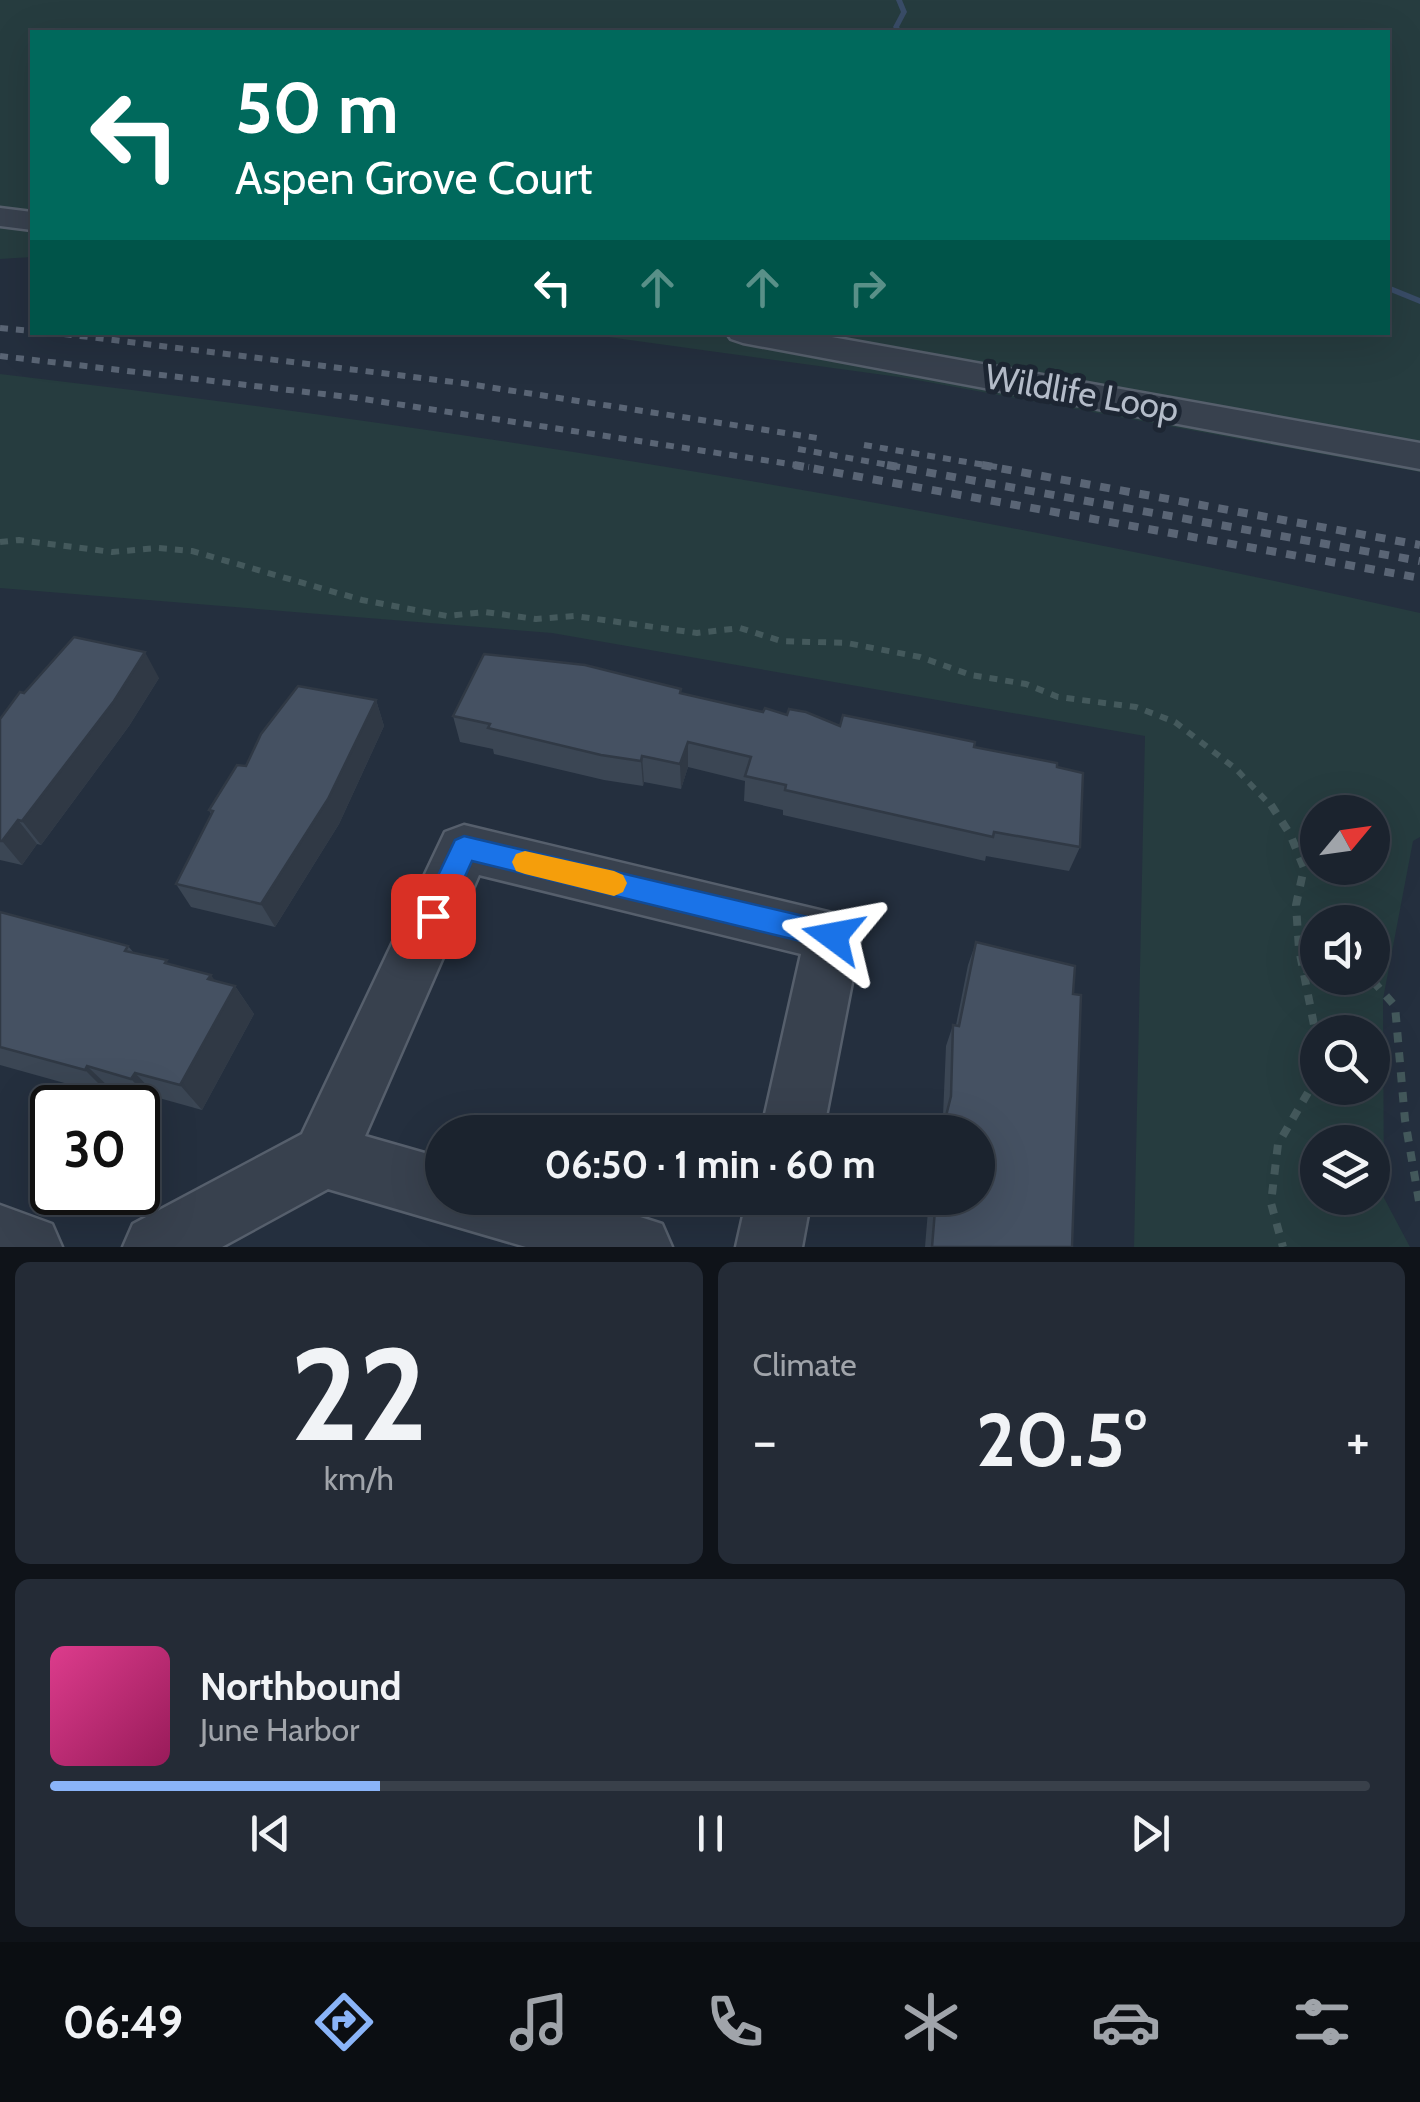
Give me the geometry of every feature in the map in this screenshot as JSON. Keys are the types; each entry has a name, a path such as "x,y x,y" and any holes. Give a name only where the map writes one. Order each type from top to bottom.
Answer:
{"street":[{"path":"0,217 30,221"},
{"name":"Wildlife Loop","path":"759,335 1420,456"},
{"path":"156,1247 324,1156 464,848 833,936 796,1115"},
{"path":"324,1156 425,1185"},
{"path":"528,1215 639,1247"},
{"path":"769,1247 776,1215"},
{"path":"0,1238 29,1247"}],"path":[{"path":"0,542 19,540 112,552 158,548 192,551 362,600 447,616 485,612 536,619 575,616 697,633 740,628 781,641 847,644 920,657 971,676 1026,684 1058,697 1136,707 1175,722 1236,769 1268,802 1290,834 1304,868 1296,905 1300,937"},
{"path":"1283,1247 1271,1203 1278,1144 1313,1084 1314,1026 1309,995"},
{"path":"1385,995 1395,1006 1405,1120 1420,1207"}],"green space":[{"path":"0,0 1420,0 1420,472 906,378 594,335 1390,335 1390,30 30,30 30,257 0,259"},
{"path":"0,374 358,420 713,475 1067,539 1420,613 1420,837 1413,841 1390,962 1390,905 1300,905 1300,995 1384,995 1383,1015 1300,1015 1300,1105 1384,1105 1384,1125 1300,1125 1300,1215 1390,1215 1390,1209 1410,1247 1134,1247 1145,736 552,633 0,588"}],"building":[{"path":"74,637 145,652 114,701 22,821 18,820 0,841 0,719 20,692 24,693"},
{"path":"484,654 585,665 763,712 765,708 787,715 789,709 806,712 840,726 843,715 1057,763 1057,767 1083,773 1080,847 994,832 993,837 785,790 786,785 745,776 751,757 688,742 680,764 642,756 641,761 488,728 490,724 453,716"},
{"path":"298,686 376,700 328,799 261,904 176,884 213,811 209,810 237,765 246,766 261,734"},
{"path":"0,912 128,946 125,951 167,960 165,963 235,986 180,1085 135,1073 131,1079 87,1066 85,1070 0,1047"},
{"path":"976,942 1075,966 1073,994 1081,995 1072,1247 932,1247 935,1215 995,1215 995,1115 946,1115 951,1096 953,1025 959,1026"}],"waterway":[{"path":"898,30 896,27 904,12 899,0"},
{"path":"1390,289 1420,301"}],"railway":[{"path":"0,328 30,331"},
{"path":"72,335 462,383 824,439"},
{"path":"0,356 357,398 809,467"},
{"path":"864,445 997,467"},
{"path":"798,449 900,467"},
{"path":"794,465 1420,578"},
{"path":"887,465 1420,561"},
{"path":"982,465 1420,545"}],"slow traffic":[{"path":"525,862 614,883"}],"route":[{"path":"433,916 464,848 833,936"}]}
